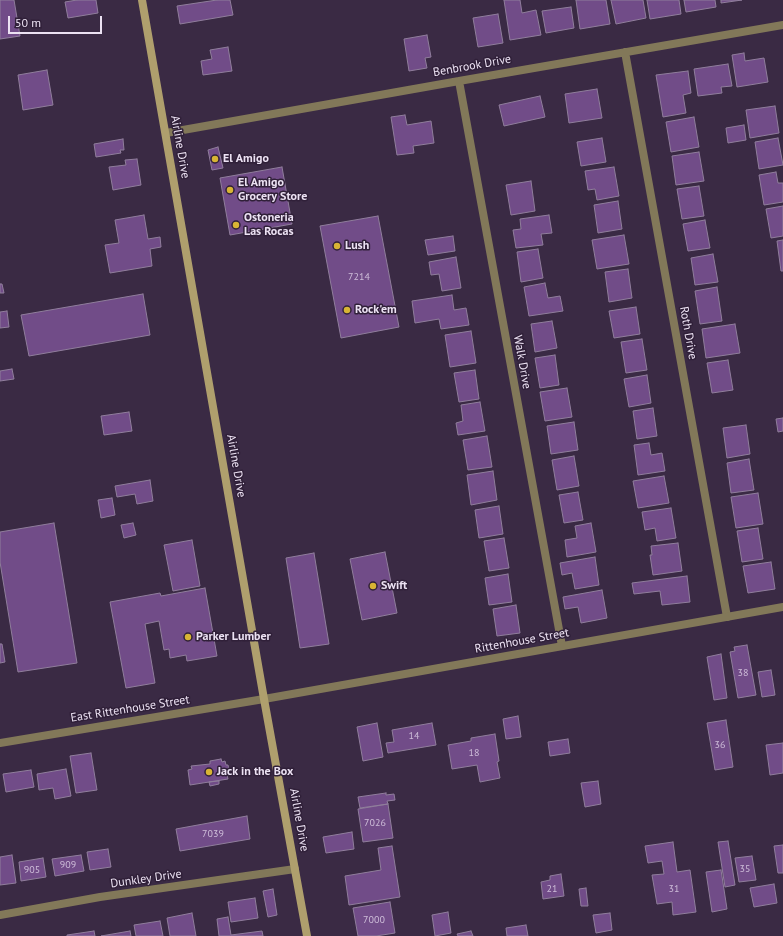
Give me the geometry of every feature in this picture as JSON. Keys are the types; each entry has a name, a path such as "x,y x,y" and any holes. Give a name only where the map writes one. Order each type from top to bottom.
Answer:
{"main road":[{"name":"Airline Drive","path":"142,0 264,700 307,936"}],"street":[{"name":"Benbrook Drive","path":"166,133 783,25"},
{"name":"Roth Drive","path":"625,52 727,617"},
{"name":"Walk Drive","path":"459,81 562,646"},
{"name":"Rittenhouse Street","path":"264,700 783,607"},
{"name":"East Rittenhouse Street","path":"0,743 264,700"},
{"name":"Dunkley Drive","path":"0,915 100,897 296,869"}],"building":[{"path":"0,0 14,0 20,36 0,39"},
{"path":"77,0 96,0 98,13 68,18 65,2"},
{"path":"217,0 230,0 233,15 180,24 177,6"},
{"path":"504,0 520,0 522,13 536,10 541,35 510,40"},
{"path":"576,0 606,0 610,24 580,29"},
{"path":"611,0 643,0 646,18 616,24"},
{"path":"647,0 679,0 681,14 650,19"},
{"path":"684,0 715,0 716,7 686,12"},
{"path":"721,0 742,0 721,3"},
{"path":"571,7 574,28 546,33 542,11"},
{"path":"498,14 503,43 478,47 473,18"},
{"path":"427,35 431,57 425,58 427,68 409,71 404,39"},
{"path":"228,47 232,71 203,75 201,61 212,59 210,50"},
{"path":"744,53 745,61 764,58 768,82 737,87 732,55"},
{"path":"728,64 732,86 721,87 722,93 698,96 694,69"},
{"path":"47,70 53,105 23,110 18,75"},
{"path":"688,71 691,93 683,95 686,113 663,117 656,75"},
{"path":"597,89 602,118 569,123 565,94"},
{"path":"540,96 545,117 504,126 499,105"},
{"path":"775,106 779,133 750,138 746,110"},
{"path":"405,115 407,125 431,121 434,143 413,146 414,153 397,155 391,117"},
{"path":"694,117 699,147 671,152 666,122"},
{"path":"744,125 746,140 728,143 726,128"},
{"path":"602,138 606,162 581,166 577,142"},
{"path":"778,138 783,165 759,169 755,142"},
{"path":"123,139 124,150 120,150 121,153 96,157 94,144"},
{"name":"El Amigo","path":"218,147 223,168 212,170 208,150"},
{"path":"699,152 704,181 676,185 672,156"},
{"path":"137,159 141,185 113,190 109,167 126,165 125,160"},
{"path":"282,167 292,224 230,235 220,178"},
{"path":"614,167 619,196 597,200 595,189 588,190 585,171"},
{"path":"776,172 778,183 783,183 783,202 764,205 759,175"},
{"path":"531,181 535,211 511,215 506,185"},
{"path":"699,186 704,216 682,219 677,189"},
{"path":"618,201 622,229 598,233 594,205"},
{"path":"783,206 783,236 771,238 766,209"},
{"path":"144,215 148,239 160,237 161,247 150,249 152,266 110,273 105,245 119,243 115,220"},
{"path":"549,215 552,233 541,234 543,245 516,248 513,230 521,229 520,219"},
{"path":"378,216 399,327 341,338 320,226"},
{"path":"705,220 710,248 688,251 683,224"},
{"path":"624,235 629,264 597,269 592,240"},
{"path":"453,236 455,251 428,255 425,240"},
{"path":"783,240 783,271 781,271 777,241"},
{"path":"538,249 543,278 521,282 517,252"},
{"path":"713,254 718,282 695,285 691,258"},
{"path":"456,257 461,288 442,291 439,274 431,275 429,262"},
{"path":"628,269 632,298 609,302 605,272"},
{"path":"545,283 548,298 560,296 563,311 529,316 524,287"},
{"path":"0,284 2,284 4,293 0,293"},
{"path":"717,287 722,321 700,324 695,291"},
{"path":"143,294 150,335 29,356 21,315"},
{"path":"452,295 454,310 466,308 469,325 441,329 439,319 415,323 412,301"},
{"path":"636,307 640,334 614,338 609,311"},
{"path":"7,311 9,327 0,328 0,312"},
{"path":"552,321 557,348 535,352 531,324"},
{"path":"735,324 740,353 706,358 702,329"},
{"path":"471,331 476,363 450,367 445,335"},
{"path":"642,339 647,370 626,373 621,342"},
{"path":"555,355 559,385 540,388 535,358"},
{"path":"728,360 733,390 712,393 707,363"},
{"path":"12,369 14,379 0,381 0,371"},
{"path":"475,370 479,399 459,402 454,373"},
{"path":"647,375 651,403 629,407 624,379"},
{"path":"567,388 572,417 545,421 540,392"},
{"path":"480,402 485,431 458,435 456,423 463,421 461,405"},
{"path":"653,408 657,436 637,439 633,411"},
{"path":"129,412 132,431 104,435 101,416"},
{"path":"783,418 783,431 778,432 776,419"},
{"path":"574,422 578,450 551,454 547,426"},
{"path":"746,425 750,454 727,458 723,428"},
{"path":"487,436 492,467 468,470 463,440"},
{"path":"649,443 651,455 662,453 665,471 638,475 634,445"},
{"path":"574,456 579,486 557,490 552,460"},
{"path":"749,459 754,490 731,493 727,463"},
{"path":"493,471 497,500 471,505 467,475"},
{"path":"664,476 669,503 638,508 633,481"},
{"path":"150,480 153,501 137,504 135,494 117,497 115,486"},
{"path":"578,492 583,520 564,523 559,495"},
{"path":"758,493 763,524 736,528 731,497"},
{"path":"112,498 115,515 101,518 98,500"},
{"path":"499,506 503,534 479,538 475,510"},
{"path":"671,508 676,538 657,541 655,528 645,530 642,512"},
{"path":"54,523 77,663 18,672 0,562 0,532"},
{"path":"133,523 136,535 124,538 121,525"},
{"path":"591,523 596,552 567,557 565,540 577,538 575,526"},
{"path":"758,528 763,559 742,562 737,531"},
{"path":"504,538 509,568 489,571 484,541"},
{"path":"192,540 200,586 173,591 164,545"},
{"path":"678,543 682,571 653,575 650,555 652,555 651,546"},
{"name":"Swift","path":"385,552 397,613 362,620 350,559"},
{"path":"314,553 329,644 300,648 286,558"},
{"path":"595,557 599,585 575,589 572,573 562,575 560,563"},
{"path":"771,562 775,589 748,593 743,566"},
{"path":"508,574 512,602 489,605 485,578"},
{"path":"687,576 690,602 662,605 660,591 634,594 632,583"},
{"name":"Parker Lumber","path":"205,588 217,656 187,661 186,655 170,658 169,649 164,650 159,621 145,624 155,683 126,688 110,602 160,593 161,596"},
{"path":"602,590 607,618 581,623 578,607 565,609 563,597"},
{"path":"516,605 520,633 497,636 493,609"},
{"path":"0,644 2,644 5,662 0,663"},
{"path":"747,645 756,695 738,698 730,652 735,651 734,647"},
{"path":"721,654 727,698 714,700 707,657"},
{"path":"771,670 775,695 762,697 758,672"},
{"path":"518,716 521,737 506,739 503,719"},
{"path":"726,720 733,767 715,770 707,723"},
{"path":"377,723 383,757 363,761 357,727"},
{"path":"432,723 436,745 388,753 386,743 394,742 392,730"},
{"path":"495,734 500,778 480,782 477,765 452,769 448,745 471,741 471,738"},
{"path":"568,739 570,753 550,756 548,742"},
{"path":"783,743 783,773 770,775 766,745"},
{"path":"91,753 97,790 76,793 70,756"},
{"name":"Jack in the Box","path":"221,759 222,762 225,761 226,765 228,765 230,775 227,775 228,779 190,785 188,770 192,769 191,766 210,764 210,761"},
{"path":"66,769 71,796 55,799 53,788 39,790 37,774"},
{"path":"31,770 34,787 6,792 3,774"},
{"path":"219,781 219,784 210,786 209,782"},
{"path":"598,781 601,804 585,807 581,783"},
{"path":"386,793 386,795 394,794 395,800 387,801 388,804 360,808 358,797"},
{"path":"388,804 393,838 363,842 358,809"},
{"path":"247,816 250,839 180,851 176,829"},
{"path":"352,832 354,849 326,853 323,837"},
{"path":"728,841 735,885 725,887 718,842"},
{"path":"673,842 677,872 690,870 696,912 673,915 672,902 657,904 652,875 664,874 662,861 648,863 645,846"},
{"path":"783,845 783,873 778,873 774,846"},
{"path":"392,846 400,897 349,905 345,876 381,870 378,848"},
{"path":"108,849 111,867 90,870 87,852"},
{"path":"12,855 16,883 0,885 0,857"},
{"path":"81,855 84,871 55,876 52,859"},
{"path":"752,856 756,880 739,882 735,858"},
{"path":"43,858 46,877 21,881 19,862"},
{"path":"721,870 727,909 712,912 706,872"},
{"path":"561,874 564,896 543,899 541,882 550,880 550,876"},
{"path":"774,884 777,903 754,907 750,888"},
{"path":"586,888 588,906 581,906 579,889"},
{"path":"273,889 277,915 268,917 263,891"},
{"path":"255,898 258,918 231,922 228,902"},
{"path":"390,902 395,933 376,936 358,936 353,908"},
{"path":"448,912 451,933 435,936 432,915"},
{"path":"192,913 196,936 170,936 167,918"},
{"path":"610,913 612,930 596,933 593,915"},
{"path":"228,917 231,935 262,931 263,936 219,936 217,919"},
{"path":"160,921 163,936 136,936 134,925"},
{"path":"526,925 528,936 507,936 506,928"},
{"path":"94,931 95,936 67,936 67,935"},
{"path":"130,931 131,936 101,936"},
{"path":"471,931 473,936 458,936 457,934"}],"place":[{"name":"El Amigo","path":"215,159"},
{"name":"El Amigo Grocery Store","path":"230,190"},
{"name":"Ostoneria Las Rocas","path":"236,225"},
{"name":"Lush","path":"337,246"},
{"name":"Rock'em","path":"347,310"},
{"name":"Swift","path":"373,586"},
{"name":"Parker Lumber","path":"188,637"},
{"name":"Jack in the Box","path":"209,772"}]}
